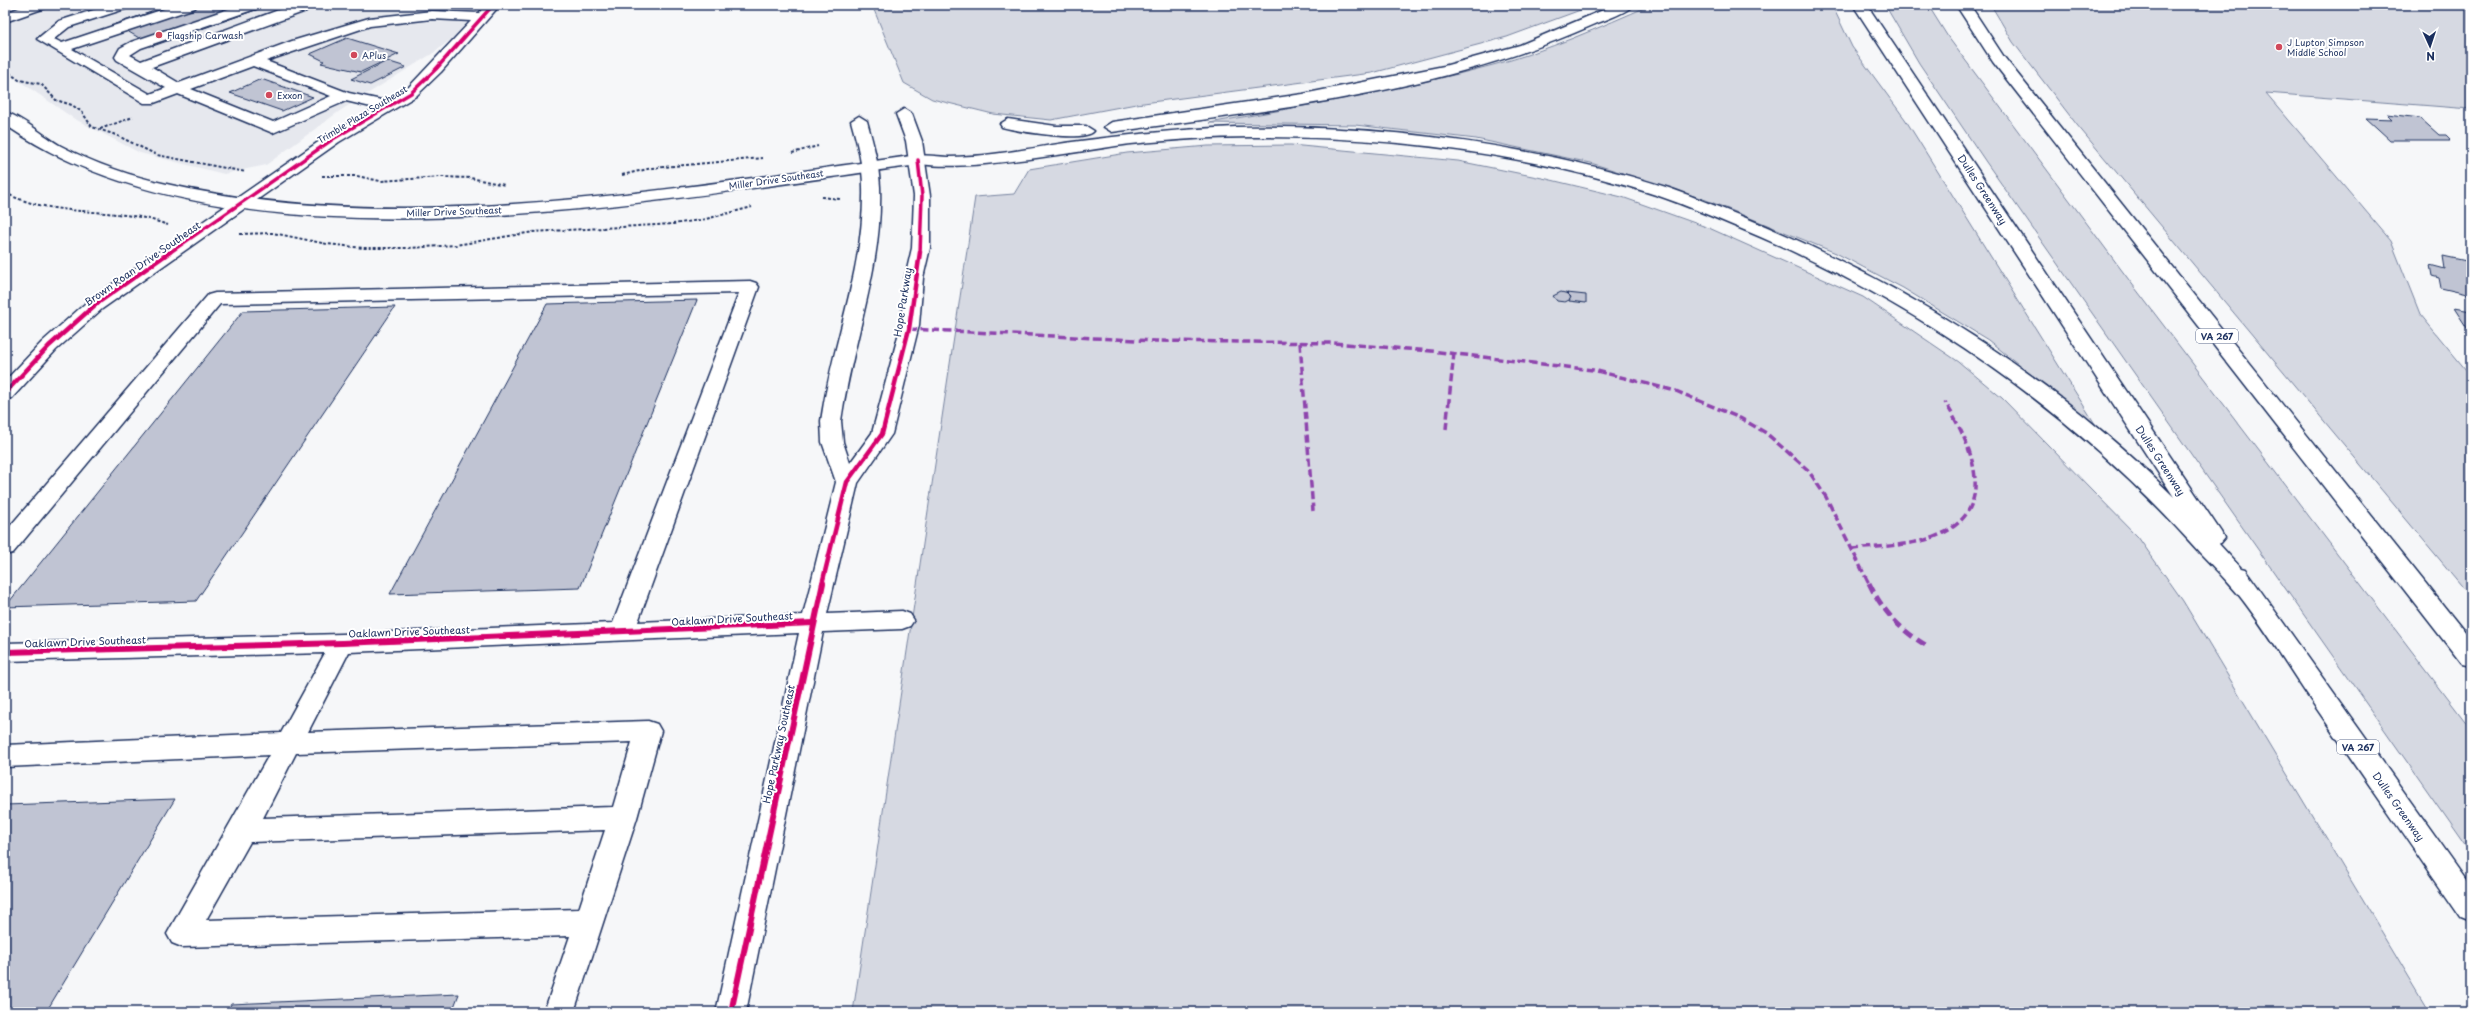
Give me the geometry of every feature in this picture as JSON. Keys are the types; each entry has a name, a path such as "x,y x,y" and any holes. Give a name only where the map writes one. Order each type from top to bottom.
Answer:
{"main road":[{"path":"5,18 40,5"},
{"path":"124,5 64,24 44,39 62,48 149,100 297,44 370,22 432,15 489,11"},
{"path":"62,48 190,5"},
{"path":"253,5 136,45 125,51 122,57 178,89 273,128 344,96"},
{"path":"140,66 301,8 299,5"},
{"path":"918,160 956,148 1255,108 1349,90 1492,58 1595,19 1626,5"},
{"name":"Dulles Greenway","path":"1860,5 2245,587 2471,909"},
{"name":"VA 267","path":"1963,5 1998,59 2471,657"},
{"name":"Trimble Plaza Southeast","path":"241,203 333,139 412,93 489,11"},
{"path":"254,61 344,96 390,107"},
{"name":"Hope Parkway","path":"847,482 882,434 909,329 921,248 922,196 918,160 914,141 904,114"},
{"name":"Miller Drive Southeast","path":"5,117 63,154 98,169 175,192 241,203 310,210 359,212 512,209 644,197 918,160"},
{"path":"847,482 830,436 842,367 871,240 874,197 872,166 859,121"},
{"path":"1008,124 1056,131 1086,131"},
{"path":"918,160 961,161 1122,140 1195,134 1260,132 1350,135 1459,146 1564,165 1663,192 1781,237 1867,279 1972,343 2048,398 2140,476 2245,587"},
{"name":"Brown Roan Drive Southeast","path":"5,393 49,346 95,305 241,203"},
{"path":"5,547 215,299 750,287 622,632"},
{"name":"Hope Parkway Southeast","path":"731,1012 812,623 847,482"},
{"name":"Oaklawn Drive Southeast","path":"5,652 342,643 902,620"},
{"path":"342,643 242,830 182,934 589,922"},
{"path":"5,756 289,743 648,731 623,818 559,1012"},
{"path":"242,830 623,818"}],"path":[{"path":"5,70 19,80 41,84 56,100 72,105 82,112 92,127 116,135 157,154 248,172"},
{"path":"99,129 136,115"},
{"path":"785,155 818,146"},
{"path":"622,175 652,168 764,158"},
{"path":"318,176 357,176 380,181 398,181 441,176 470,178 508,185"},
{"path":"5,192 20,201 51,210 86,215 127,215 168,225"}],"shaded area":[{"path":"53,5 481,5 456,35 435,52 341,110 266,165 224,174 140,153 73,118 5,71 5,23"},
{"path":"872,5 1594,5 1507,37 1372,73 1136,104 1051,120 993,114 932,99 904,83"},
{"path":"1651,5 1832,5 1852,47 1905,119 2097,427 1988,340 1903,288 1836,253 1706,200 1591,163 1476,139 1355,125 1209,123 1387,90 1493,65 1553,46"},
{"path":"1885,5 1928,5 1948,37 2129,280 2471,729 2471,853 1986,162 1919,63"},
{"path":"1991,5 2471,5 2471,109 2266,93 2391,241 2420,314 2471,376 2471,597 2077,125 2013,42"},
{"path":"1291,145 1458,161 1547,179 1622,197 1709,228 1863,297 1959,362 2002,398 2138,537 2183,601 2430,1012 853,1012 975,197 1014,194 1029,169 1127,153 1208,146"}],"building":[{"name":"Flagship Carwash","path":"173,5 270,5 153,46 115,24"},
{"name":"APlus","path":"347,38 399,54 361,72 321,63 324,61 310,54"},
{"path":"387,61 406,67 370,85 351,79"},
{"path":"261,79 313,97 282,111 230,93"},
{"path":"2387,114 2420,118 2439,135 2446,135 2451,140 2390,140 2366,118 2392,119"},
{"path":"2443,256 2471,262 2471,295 2441,288 2439,278 2432,276 2430,265 2445,269"},
{"path":"1561,292 1569,294 1571,299 1565,302 1557,301 1553,296"},
{"path":"1567,293 1586,295 1586,303 1569,301 1571,297"},
{"path":"697,300 580,588 390,594 547,304"},
{"path":"395,307 196,601 5,607 243,311"},
{"path":"2454,308 2471,311 2471,334"},
{"path":"175,799 46,1012 5,1012 5,805"},
{"path":"459,994 452,1012 227,1012 231,1004"}],"marked path":[{"path":"909,329 1156,341 1333,343 1431,351 1593,370 1676,391 1740,418 1766,433 1808,470 1826,497 1878,602 1894,622 1908,635 1929,647"},
{"path":"1300,343 1313,511"},
{"path":"1446,429 1454,353"},
{"path":"1852,549 1903,544 1933,537 1955,526 1968,511 1975,494 1976,476 1972,457 1956,419 1945,402"}],"cycle path":[{"path":"5,393 49,346 95,305 333,139 411,93 436,69 493,5"},
{"path":"731,1012 813,623 847,482 882,434 909,329 921,248 922,196 918,160"},
{"path":"5,652 342,643 813,623"}],"place":[{"name":"Flagship Carwash","path":"159,35"},
{"name":"J Lupton Simpson Middle School","path":"2279,47"},
{"name":"APlus","path":"354,55"},
{"name":"Exxon","path":"269,95"}]}
